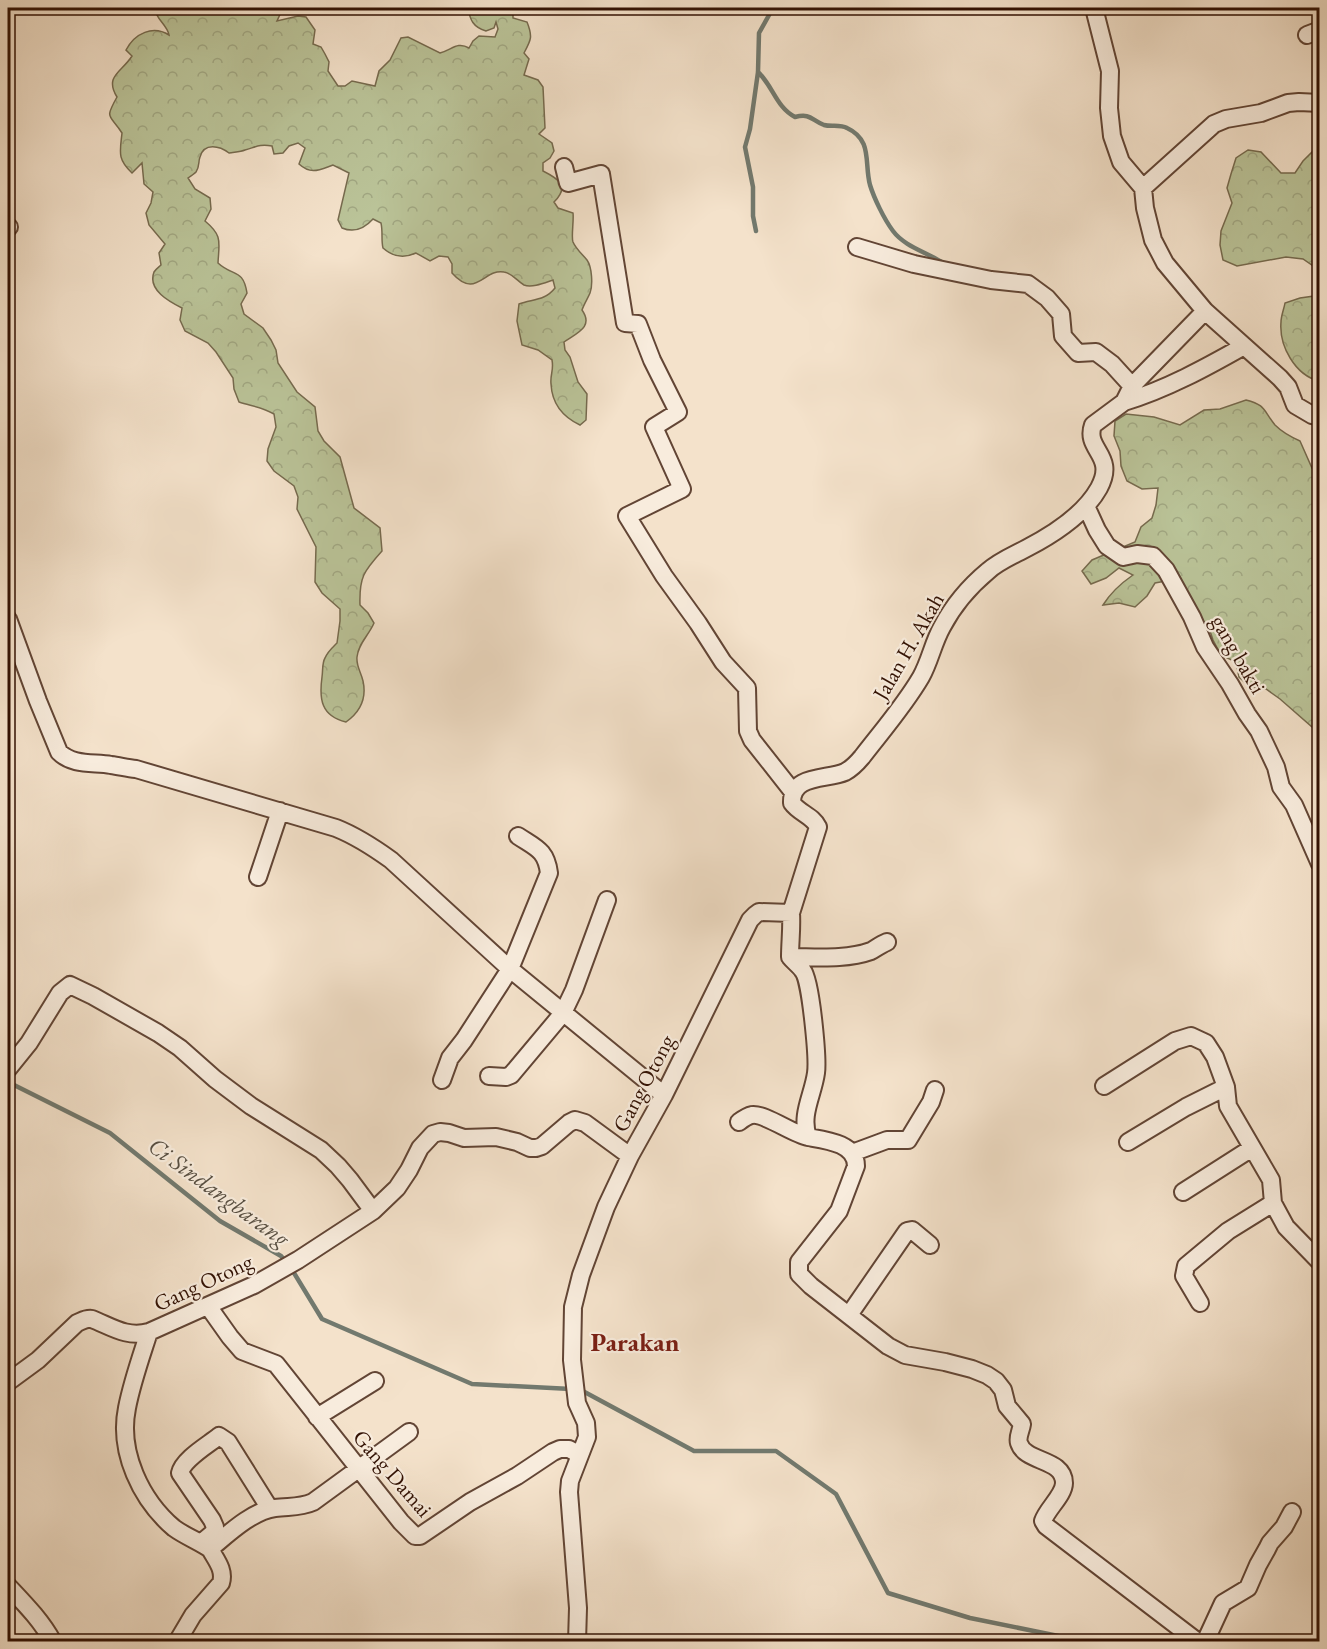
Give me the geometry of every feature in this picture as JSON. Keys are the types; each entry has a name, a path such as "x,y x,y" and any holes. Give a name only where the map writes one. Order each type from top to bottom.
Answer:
{"street":[{"path":"1094,8 1110,71 1109,108 1112,136 1121,162 1143,188 1146,216 1153,240 1165,263 1206,311 1280,378 1288,387 1295,405 1320,417"},
{"path":"1143,188 1214,124 1226,119 1261,113 1288,103 1320,102"},
{"path":"564,167 568,183 601,174 625,322 638,324 652,360 678,412 654,427 682,489 627,516 664,576 723,662 747,688 748,730 752,740 793,792 792,803 800,812 818,824 791,913 790,943 790,957 804,971 808,984 815,1042 816,1074 804,1126 808,1137"},
{"path":"857,247 914,264 990,280 1029,284 1047,298 1061,314 1062,336 1078,353 1096,352 1112,364 1132,386"},
{"name":"Jalan H. Akah","path":"793,792 803,782 844,772 858,762 915,687 927,665 941,628 963,597 989,570 1069,522 1086,506 1104,478 1105,463 1091,438 1093,425 1124,402 1132,386 1206,311"},
{"path":"1124,402 1156,391 1215,363 1244,346"},
{"name":"gang bakti","path":"1086,506 1107,546 1123,557 1137,554 1153,556 1166,570 1192,617 1205,647 1259,731 1276,767 1281,787 1294,805 1320,864"},
{"path":"8,618 38,701 59,752 64,757 76,762 110,764 136,769 354,835 373,847 416,883 510,969 664,1095"},
{"path":"258,877 280,811"},
{"path":"442,1080 450,1058 510,969 549,873 547,860 537,848 518,836"},
{"path":"489,1076 511,1075 563,1013 574,990 607,900"},
{"name":"Gang Otong","path":"8,1382 38,1360 77,1323 88,1318 133,1335 149,1332 247,1288 290,1264 387,1200 409,1170 415,1156 433,1134 449,1133 464,1138 496,1137 536,1148 542,1146 575,1120 585,1123 630,1156 664,1095 750,920 759,912 791,913"},
{"path":"790,957 857,954 871,951 887,942"},
{"path":"10,1065 29,1043 60,993 70,985 158,1033 251,1106 321,1150 350,1180 373,1211"},
{"path":"1104,1086 1175,1041 1191,1036 1206,1043 1215,1057 1226,1087 1228,1106 1271,1180 1273,1203 1286,1227 1320,1262"},
{"path":"1128,1142 1186,1107 1226,1087"},
{"path":"852,1154 887,1140 908,1140 936,1090"},
{"path":"739,1122 748,1116 758,1115 802,1136 843,1146 852,1154 856,1160 856,1166 839,1211 800,1262 799,1274 888,1346 905,1356 972,1369 996,1381 1002,1390 1007,1406 1022,1424 1018,1437 1021,1447 1027,1453 1050,1464 1063,1478 1062,1489 1045,1515 1043,1521 1046,1526 1198,1641"},
{"path":"1183,1192 1252,1148"},
{"path":"577,1641 578,1608 569,1491 570,1481 587,1437 586,1423 578,1403 572,1360 573,1307 581,1275 606,1207 630,1156"},
{"path":"1200,1303 1184,1276 1186,1266 1228,1231 1273,1203"},
{"path":"849,1315 907,1231 912,1230 930,1245"},
{"name":"Gang Damai","path":"208,1306 242,1351 276,1364 401,1522 415,1536 420,1536 470,1502 517,1476 553,1452 569,1449 580,1455"},
{"path":"149,1332 126,1410 125,1438 128,1455 145,1496 158,1512 183,1534 206,1546 222,1570 223,1577 221,1583 193,1615 177,1641"},
{"path":"317,1417 375,1381"},
{"path":"206,1546 270,1509 304,1506 322,1496 409,1432"},
{"path":"206,1546 215,1527 180,1473 181,1467 187,1461 219,1436 228,1442 270,1509"},
{"path":"1205,1641 1223,1603 1248,1588 1269,1543 1284,1527 1292,1512"},
{"path":"8,1586 34,1614 53,1641"}],"green space":[{"path":"155,8 283,8 277,21 298,16 306,17 315,30 313,44 321,47 329,62 328,71 338,86 345,86 352,81 375,86 379,71 390,60 401,38 408,37 440,53 461,45 469,48 479,36 495,37 498,29 496,22 494,28 486,31 478,27 473,22 468,8 491,8 493,11 498,8 510,8 513,10 513,18 527,22 530,31 530,41 524,53 529,59 524,75 538,80 543,87 545,128 539,134 552,143 554,151 543,163 543,171 558,180 562,187 554,202 558,208 573,213 573,242 589,263 591,271 591,290 582,310 585,325 564,342 578,382 587,394 586,420 580,425 568,418 556,404 551,381 552,360 538,350 522,345 517,321 519,304 547,295 555,288 553,280 527,286 512,275 497,272 480,281 467,284 452,273 452,264 448,257 439,256 430,261 416,253 402,256 387,251 383,248 381,223 373,219 359,229 342,228 338,220 349,173 333,165 307,170 299,164 305,148 298,143 289,146 283,153 274,154 272,146 268,145 229,153 217,147 209,147 202,152 196,172 188,178 195,189 210,198 211,209 205,221 215,231 219,240 218,263 243,280 247,293 241,304 244,314 263,328 276,350 278,363 297,392 315,407 318,431 324,441 340,457 354,508 380,528 382,551 367,569 360,588 360,605 374,623 359,648 357,657 364,694 359,709 346,722 331,716 324,706 321,692 324,660 337,643 340,609 322,593 315,582 316,547 297,509 298,497 294,486 274,471 267,461 268,449 276,427 274,414 239,402 233,378 216,352 208,343 185,331 180,320 182,308 161,294 154,284 154,272 161,265 159,253 165,244 149,225 146,213 153,192 144,184 142,163 132,173 124,164 120,150 122,133 110,113 117,97 112,84 113,79 132,56 126,50 130,44 145,32 157,31 169,35"},
{"path":"1248,150 1261,152 1281,173 1295,173 1314,150 1319,150 1319,276 1316,268 1303,259 1286,257 1237,266 1223,260 1220,245 1221,231 1232,203 1227,188 1236,158"},
{"path":"1319,287 1319,381 1303,373 1290,358 1281,331 1281,317 1285,303 1314,296"},
{"path":"1246,400 1261,406 1278,428 1300,441 1312,468 1319,477 1319,733 1266,689 1250,687 1239,677 1236,662 1221,655 1208,625 1178,610 1171,580 1155,583 1147,596 1135,607 1119,603 1103,605 1116,588 1133,575 1119,568 1106,578 1091,584 1082,571 1092,560 1135,542 1141,527 1152,518 1156,505 1158,488 1142,489 1127,481 1114,436 1115,421 1126,414 1154,417 1180,425 1204,410 1220,409"}],"waterway":[{"path":"756,231 753,216 753,187 745,147 750,129 758,72 759,33 773,8"},
{"path":"758,72 783,108 795,117 808,116 824,125 844,127 861,139 866,153 868,177 872,190 890,226 898,237 943,263"},
{"name":"Ci Sindangbarang","path":"8,1082 110,1133 220,1221 281,1256 286,1262"},
{"name":"Ci Sindangbarang","path":"291,1268 322,1319 472,1384 571,1389"},
{"name":"Ci Sindangbarang","path":"579,1389 694,1451 776,1451 836,1494 888,1593 970,1618 1079,1642"}],"district":[{"name":"Parakan","path":"635,1342"}]}
